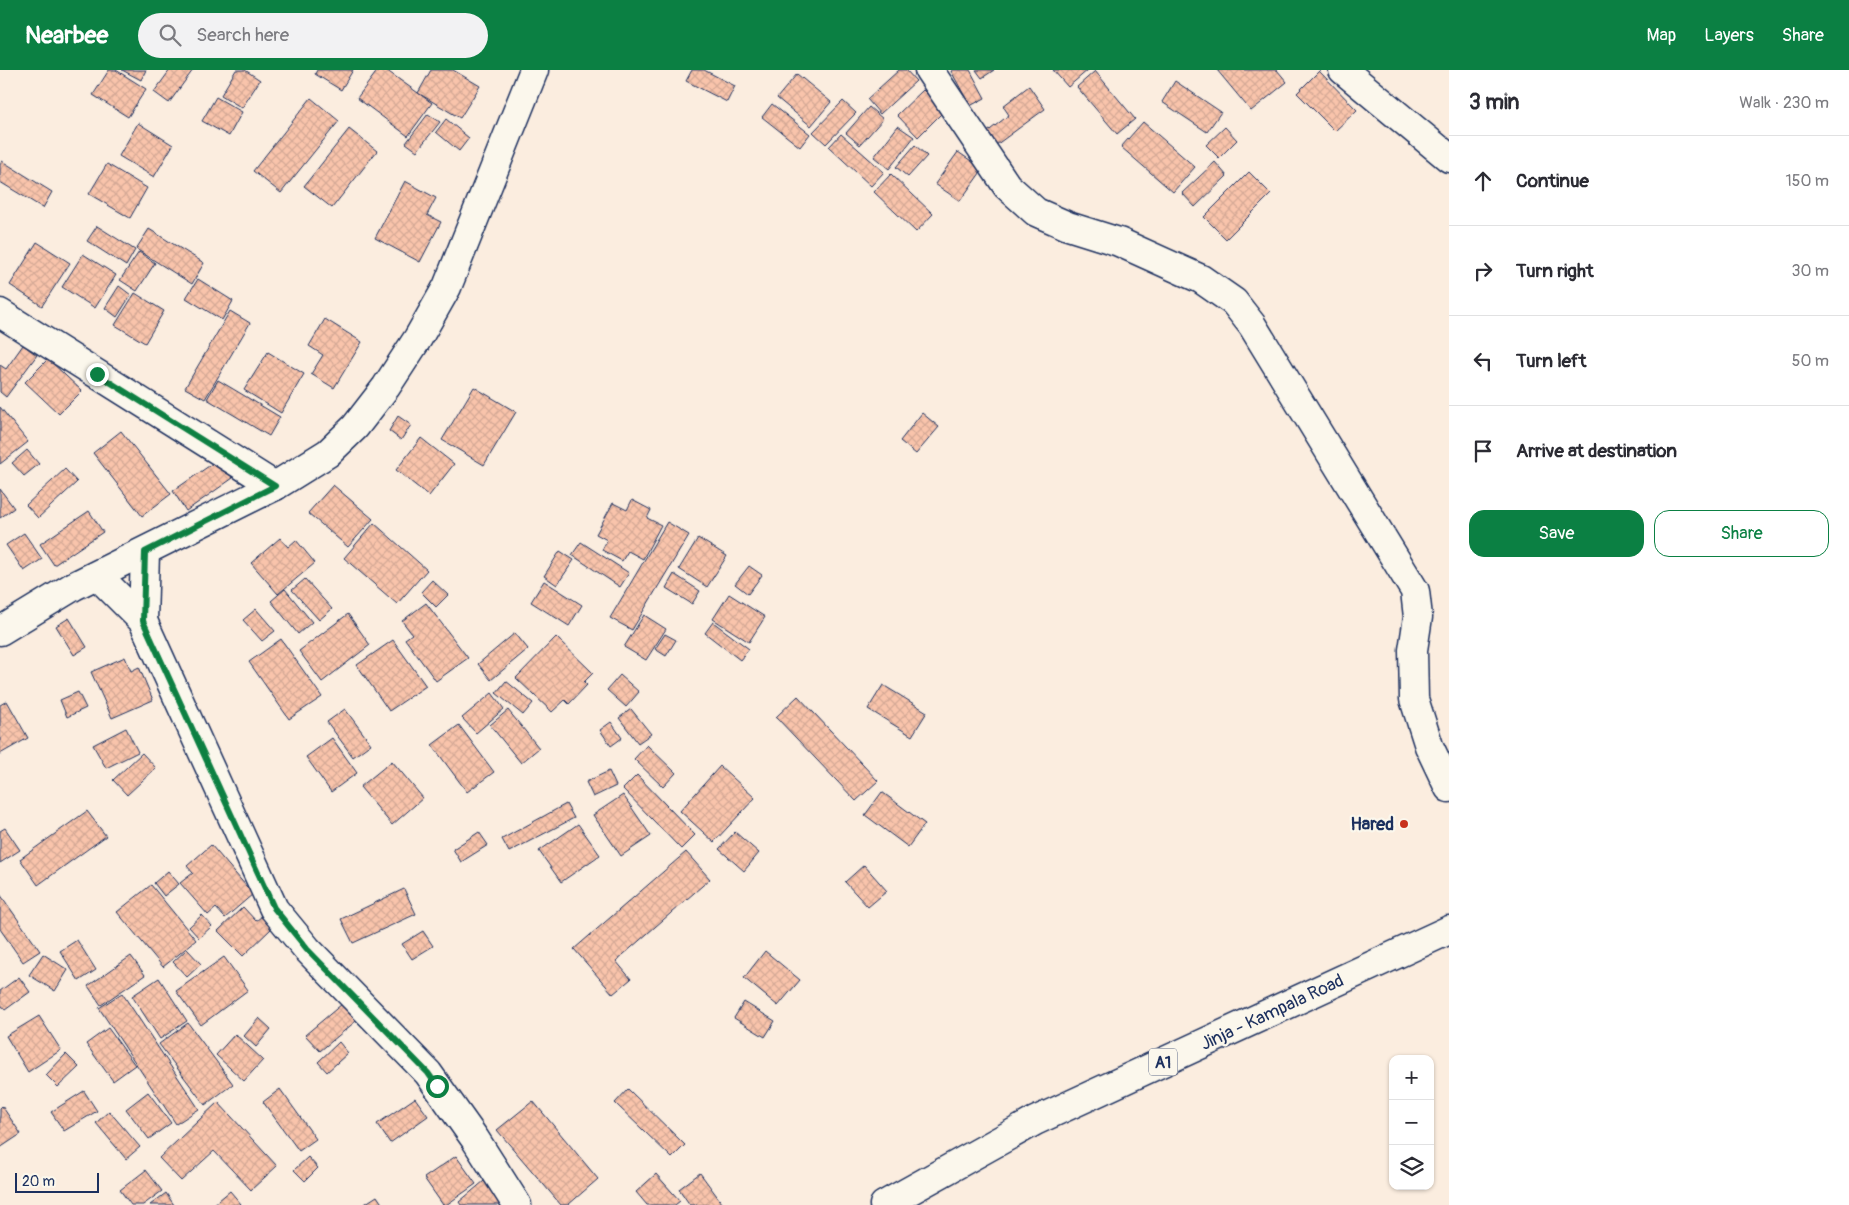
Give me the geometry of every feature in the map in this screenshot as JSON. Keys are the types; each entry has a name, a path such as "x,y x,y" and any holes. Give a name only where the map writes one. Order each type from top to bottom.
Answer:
{"main road":[{"path":"0,631 74,586 98,576 275,486 328,452 355,427 418,338 447,287 534,70"},
{"path":"928,70 1007,186 1036,212 1068,226 1119,242 1201,278 1234,302 1252,325 1415,591 1418,617 1412,650 1414,699 1429,746 1449,788"},
{"path":"1343,70 1449,158"},
{"path":"0,313 275,486"},
{"path":"143,621 145,552"},
{"path":"98,576 143,621 274,908 307,949 428,1073 475,1139 517,1205"},
{"name":"Jinja - Kampala Road","path":"884,1205 1035,1121 1449,930"}],"building":[{"path":"109,70 116,70 146,89 128,117 93,95"},
{"path":"122,70 146,70 141,80"},
{"path":"170,70 193,70 169,103 154,92"},
{"path":"236,70 245,70 260,80 242,108 221,95"},
{"path":"317,70 353,70 341,90 315,74"},
{"path":"378,70 386,70 432,103 408,136 357,98"},
{"path":"431,70 453,70 480,86 460,118 418,93"},
{"path":"692,70 704,70 735,86 727,102 686,81"},
{"path":"899,70 906,70 916,81 880,114 867,99"},
{"path":"970,70 985,98 970,106 951,71"},
{"path":"976,70 994,70 982,78"},
{"path":"1053,70 1088,70 1068,87"},
{"path":"1217,70 1277,70 1287,82 1251,111"},
{"path":"1095,71 1135,119 1117,134 1077,87"},
{"path":"1319,71 1357,110 1335,131 1297,93"},
{"path":"797,74 831,102 811,126 777,98"},
{"path":"1175,81 1221,112 1207,132 1162,102"},
{"path":"1029,86 1045,109 996,145 986,133 1009,115 1003,106"},
{"path":"923,90 944,111 918,137 897,115"},
{"path":"216,97 242,112 229,136 202,121"},
{"path":"311,98 339,121 281,193 253,171"},
{"path":"843,101 856,113 826,144 813,132"},
{"path":"772,104 810,134 800,147 762,117"},
{"path":"869,107 883,119 860,145 846,133"},
{"path":"428,114 440,122 417,151 406,143"},
{"path":"446,119 469,138 459,151 436,132"},
{"path":"1143,122 1195,167 1173,192 1121,147"},
{"path":"138,123 173,145 154,177 119,156"},
{"path":"898,126 914,137 889,169 874,157"},
{"path":"1225,127 1237,140 1219,158 1206,145"},
{"path":"349,129 377,151 332,208 304,186"},
{"path":"841,134 884,172 871,186 829,147"},
{"path":"915,145 927,156 908,177 896,167"},
{"path":"958,152 983,169 960,201 935,184"},
{"path":"2,161 52,192 43,208 0,182 0,165"},
{"path":"1215,162 1227,176 1195,207 1182,193"},
{"path":"107,164 147,188 130,218 89,194"},
{"path":"1249,172 1271,194 1226,239 1204,217"},
{"path":"891,174 933,214 916,232 874,192"},
{"path":"405,181 436,198 427,215 441,222 420,262 375,238"},
{"path":"97,226 135,250 126,266 87,241"},
{"path":"149,229 204,263 192,284 136,249"},
{"path":"37,242 70,263 42,306 10,285"},
{"path":"139,252 155,263 137,291 120,280"},
{"path":"83,254 116,275 95,308 62,287"},
{"path":"198,279 233,301 222,320 186,298"},
{"path":"119,286 131,295 117,317 105,308"},
{"path":"135,293 164,311 145,343 115,325"},
{"path":"230,311 250,323 205,399 185,388"},
{"path":"325,319 362,342 334,388 311,374 323,355 309,346"},
{"path":"23,345 37,355 6,397 0,392 0,365 6,369"},
{"path":"268,352 304,374 281,413 244,390"},
{"path":"48,359 82,391 59,414 25,382"},
{"path":"218,380 280,417 269,436 207,399"},
{"path":"474,387 516,412 484,465 442,440"},
{"path":"0,407 28,442 0,464"},
{"path":"922,413 939,427 916,454 900,441"},
{"path":"398,416 411,425 401,440 389,431"},
{"path":"121,431 171,494 142,516 93,453"},
{"path":"421,438 454,464 429,496 396,470"},
{"path":"27,450 39,464 24,476 12,463"},
{"path":"219,459 233,478 186,511 173,491"},
{"path":"65,469 77,482 38,518 26,505"},
{"path":"333,485 373,519 348,547 308,513"},
{"path":"0,489 14,508 0,518"},
{"path":"632,500 651,510 647,518 661,525 643,559 628,551 622,561 602,550 607,540 596,534 613,503 627,510"},
{"path":"89,511 103,532 54,565 40,544"},
{"path":"667,522 689,535 632,630 610,618"},
{"path":"374,523 427,570 397,604 344,558"},
{"path":"24,533 42,559 24,571 6,545"},
{"path":"280,538 288,547 296,540 315,563 278,594 251,563"},
{"path":"698,538 727,556 707,587 679,569"},
{"path":"581,542 629,573 620,587 572,555"},
{"path":"560,551 574,560 557,585 544,576"},
{"path":"749,566 762,575 748,594 735,584"},
{"path":"674,574 700,591 692,604 666,588"},
{"path":"305,579 332,609 319,620 292,590"},
{"path":"432,580 448,595 436,607 421,592"},
{"path":"544,581 582,605 569,626 531,602"},
{"path":"285,589 312,622 298,634 271,601"},
{"path":"729,594 765,617 749,642 713,619"},
{"path":"426,603 468,658 436,681 405,639 412,634 402,621"},
{"path":"256,609 275,631 262,641 243,620"},
{"path":"348,614 370,645 322,682 299,651"},
{"path":"644,615 666,629 646,660 624,647"},
{"path":"69,618 87,647 74,655 56,626"},
{"path":"713,622 749,649 740,660 705,633"},
{"path":"515,633 528,649 491,680 478,664"},
{"path":"665,634 676,640 666,656 655,649"},
{"path":"556,637 593,673 584,682 587,685 569,704 565,700 552,712 516,678"},
{"path":"281,639 322,697 289,719 249,662"},
{"path":"393,640 426,686 389,711 357,665"},
{"path":"125,657 131,671 139,667 153,700 112,718 91,672"},
{"path":"620,675 639,692 626,707 607,690"},
{"path":"506,681 533,703 523,715 496,693"},
{"path":"883,685 927,712 912,736 868,709"},
{"path":"78,692 86,708 67,717 60,700"},
{"path":"492,693 504,709 476,733 462,718"},
{"path":"798,696 878,781 856,801 776,717"},
{"path":"7,701 28,738 0,754 0,705"},
{"path":"345,709 371,744 353,757 327,722"},
{"path":"631,709 651,734 638,743 619,718"},
{"path":"508,710 539,748 521,763 490,725"},
{"path":"611,722 622,738 611,746 600,730"},
{"path":"459,725 494,772 467,792 432,745"},
{"path":"126,728 138,752 106,768 93,745"},
{"path":"332,738 357,773 331,792 306,757"},
{"path":"647,745 676,773 663,787 634,759"},
{"path":"142,753 156,768 127,795 113,780"},
{"path":"392,761 423,798 392,825 360,787"},
{"path":"720,766 755,798 714,842 680,811"},
{"path":"609,771 616,786 593,797 586,782"},
{"path":"637,775 695,835 681,849 623,789"},
{"path":"882,792 925,824 908,847 865,815"},
{"path":"623,795 651,836 621,856 593,815"},
{"path":"566,804 574,818 509,852 502,839"},
{"path":"87,811 106,836 38,885 20,859"},
{"path":"578,824 600,855 561,882 539,851"},
{"path":"5,828 20,850 0,863 0,831"},
{"path":"479,832 488,845 461,862 453,849"},
{"path":"735,832 759,853 744,871 719,849"},
{"path":"211,845 253,894 225,918 216,908 208,915 180,883 193,873 187,866"},
{"path":"686,852 710,879 616,961 631,979 613,994 574,949"},
{"path":"864,865 887,891 868,907 845,882"},
{"path":"168,871 179,884 164,896 154,883"},
{"path":"151,885 196,940 163,967 117,912"},
{"path":"404,889 416,914 353,943 341,919"},
{"path":"0,894 40,951 23,962 0,929"},
{"path":"243,907 256,921 262,916 273,927 243,956 218,931"},
{"path":"202,915 212,926 199,938 189,927"},
{"path":"423,931 433,946 412,959 402,944"},
{"path":"77,940 96,970 79,981 60,951"},
{"path":"187,949 201,964 187,977 173,962"},
{"path":"765,951 800,980 778,1006 744,978"},
{"path":"43,954 68,970 55,991 29,975"},
{"path":"131,956 145,975 101,1005 88,986"},
{"path":"224,957 248,990 201,1025 176,991"},
{"path":"19,977 30,992 5,1010 0,1003 0,991"},
{"path":"159,978 187,1021 160,1039 132,996"},
{"path":"122,993 199,1109 176,1124 99,1008"},
{"path":"744,1002 775,1021 765,1037 734,1018"},
{"path":"342,1004 356,1021 320,1051 305,1035"},
{"path":"39,1016 61,1050 28,1072 6,1036"},
{"path":"259,1018 271,1029 256,1047 244,1036"},
{"path":"188,1023 233,1084 205,1105 159,1044"},
{"path":"108,1028 135,1065 113,1081 86,1044"},
{"path":"235,1034 263,1060 244,1081 216,1055"},
{"path":"339,1042 348,1053 327,1072 318,1062"},
{"path":"66,1054 79,1067 58,1087 46,1075"},
{"path":"280,1089 316,1139 299,1151 263,1102"},
{"path":"628,1089 685,1145 672,1158 615,1103"},
{"path":"84,1091 97,1111 64,1131 51,1112"},
{"path":"148,1092 171,1123 149,1139 126,1109"},
{"path":"415,1098 428,1116 390,1143 377,1124"},
{"path":"533,1101 598,1179 568,1205 561,1205 497,1130"},
{"path":"218,1102 277,1166 251,1190 214,1151 181,1181 159,1158"},
{"path":"2,1106 21,1134 0,1148 0,1108"},
{"path":"109,1111 140,1147 126,1159 96,1123"},
{"path":"456,1156 476,1184 446,1205 443,1205 424,1178"},
{"path":"308,1157 318,1168 305,1181 294,1170"},
{"path":"146,1170 162,1191 143,1205 131,1205 120,1190"},
{"path":"700,1173 722,1203 719,1205 690,1205 679,1189"},
{"path":"656,1174 680,1201 675,1205 647,1205 636,1192"},
{"path":"484,1181 505,1205 461,1205 459,1202"},
{"path":"230,1191 240,1205 213,1205"},
{"path":"166,1193 174,1205 150,1205"},
{"path":"377,1196 383,1205 363,1205"}],"place":[{"name":"Hared","path":"1404,824"}],"route":[{"path":"97,374 275,486 145,552 143,621 274,908 307,949 393,1036 428,1073 437,1086"}]}
